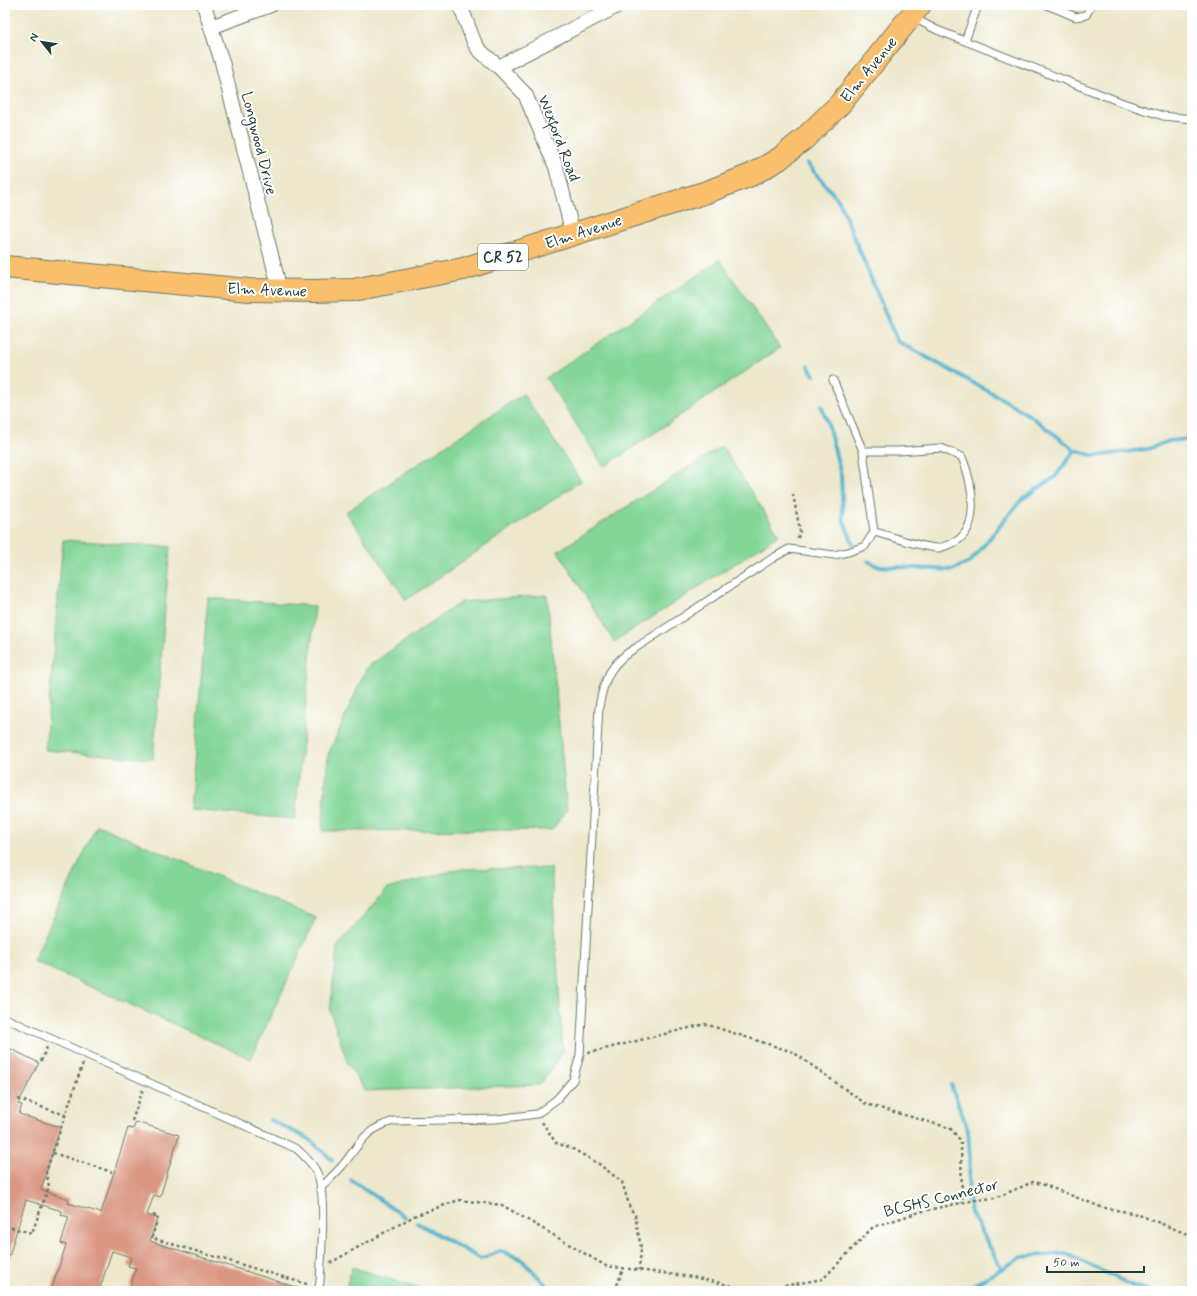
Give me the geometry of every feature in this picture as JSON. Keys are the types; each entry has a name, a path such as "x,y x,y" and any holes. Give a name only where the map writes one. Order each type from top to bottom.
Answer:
{"main road":[{"name":"Elm Avenue","path":"5,267 249,290 353,290 456,271 707,192 751,175 779,159 804,139 840,104 915,11"}],"street":[{"name":"Longwood Drive","path":"204,5 222,62 280,290"},
{"path":"211,27 271,5"},
{"name":"Wexford Road","path":"460,5 474,42 479,50 499,67 525,94 556,166 573,234"},
{"path":"499,67 619,5"}],"lane":[{"path":"965,41 978,5"},
{"path":"1047,5 1076,17 1086,15 1091,5"},
{"path":"915,11 937,30 1123,103 1164,116 1192,120"},
{"path":"320,1189 342,1165 355,1147 368,1133 379,1125 394,1121 496,1119 538,1114 557,1099 572,1080 580,1055 599,707 606,677 623,655 789,549 834,555 865,546 874,532 863,450 833,380"},
{"path":"863,450 899,451 941,448 962,457 970,477 972,504 970,526 958,542 938,548 919,545 874,532"},
{"path":"5,1018 297,1150 310,1162 317,1173 322,1196 318,1289"}],"path":[{"path":"793,494 800,531 795,550"},
{"path":"580,1055 705,1024 793,1052 866,1104 950,1128 961,1141 964,1203"},
{"path":"41,1061 50,1038"},
{"path":"5,1226 32,1234 48,1186 46,1172 85,1054"},
{"path":"132,1120 146,1081"},
{"path":"18,1099 65,1115"},
{"path":"538,1114 556,1143 571,1148 599,1164 622,1182 630,1208 635,1215 641,1248 639,1270"},
{"path":"53,1153 112,1172"},
{"name":"BCSHS Connector","path":"320,1268 414,1216 459,1200 502,1204 606,1266 693,1277 755,1291 823,1279 873,1227 923,1211 975,1200 995,1198 1033,1182 1042,1184 1101,1207 1137,1214 1192,1236"},
{"path":"153,1215 158,1217 152,1238 318,1289"},
{"path":"615,1291 623,1268"}],"green space":[{"path":"720,260 780,348 604,467 546,378"},
{"path":"523,394 581,481 406,600 346,512"},
{"path":"722,446 779,535 614,642 558,551"},
{"path":"63,540 170,547 153,759 45,750"},
{"path":"547,595 567,810 552,830 322,831 328,755 367,667 461,602"},
{"path":"208,598 315,606 295,819 190,810"},
{"path":"97,825 316,918 251,1059 33,961"},
{"path":"551,868 563,1052 540,1085 365,1091 348,1064 330,1011 337,947 387,889 458,869"},
{"path":"352,1267 426,1291 345,1291"}],"building":[{"path":"5,1046 39,1063 18,1104 22,1105 19,1114 60,1127 41,1190 69,1199 68,1203 101,1213 128,1128 133,1129 136,1122 179,1135 160,1197 154,1195 147,1215 157,1218 150,1241 302,1289 302,1291 143,1291 130,1287 136,1268 128,1266 131,1257 112,1251 99,1291 51,1291 66,1245 61,1243 69,1217 61,1215 62,1211 26,1200 7,1263 5,1262"}],"waterway":[{"path":"807,163 839,201 897,341 999,397 1032,417 1075,450 1095,456 1148,449 1169,441 1192,439"},
{"path":"808,366 814,375"},
{"path":"821,406 827,420 841,475 843,519 853,544"},
{"path":"868,561 877,566 952,570 970,562 1022,499 1055,477 1075,450"},
{"path":"951,1085 968,1130 970,1160 968,1191 971,1213 1002,1269"},
{"path":"270,1120 309,1139 332,1160"},
{"path":"351,1180 405,1217"},
{"path":"417,1223 481,1259 500,1251 520,1258 552,1291"},
{"path":"963,1291 1022,1257 1065,1253 1133,1286 1151,1291"}]}
